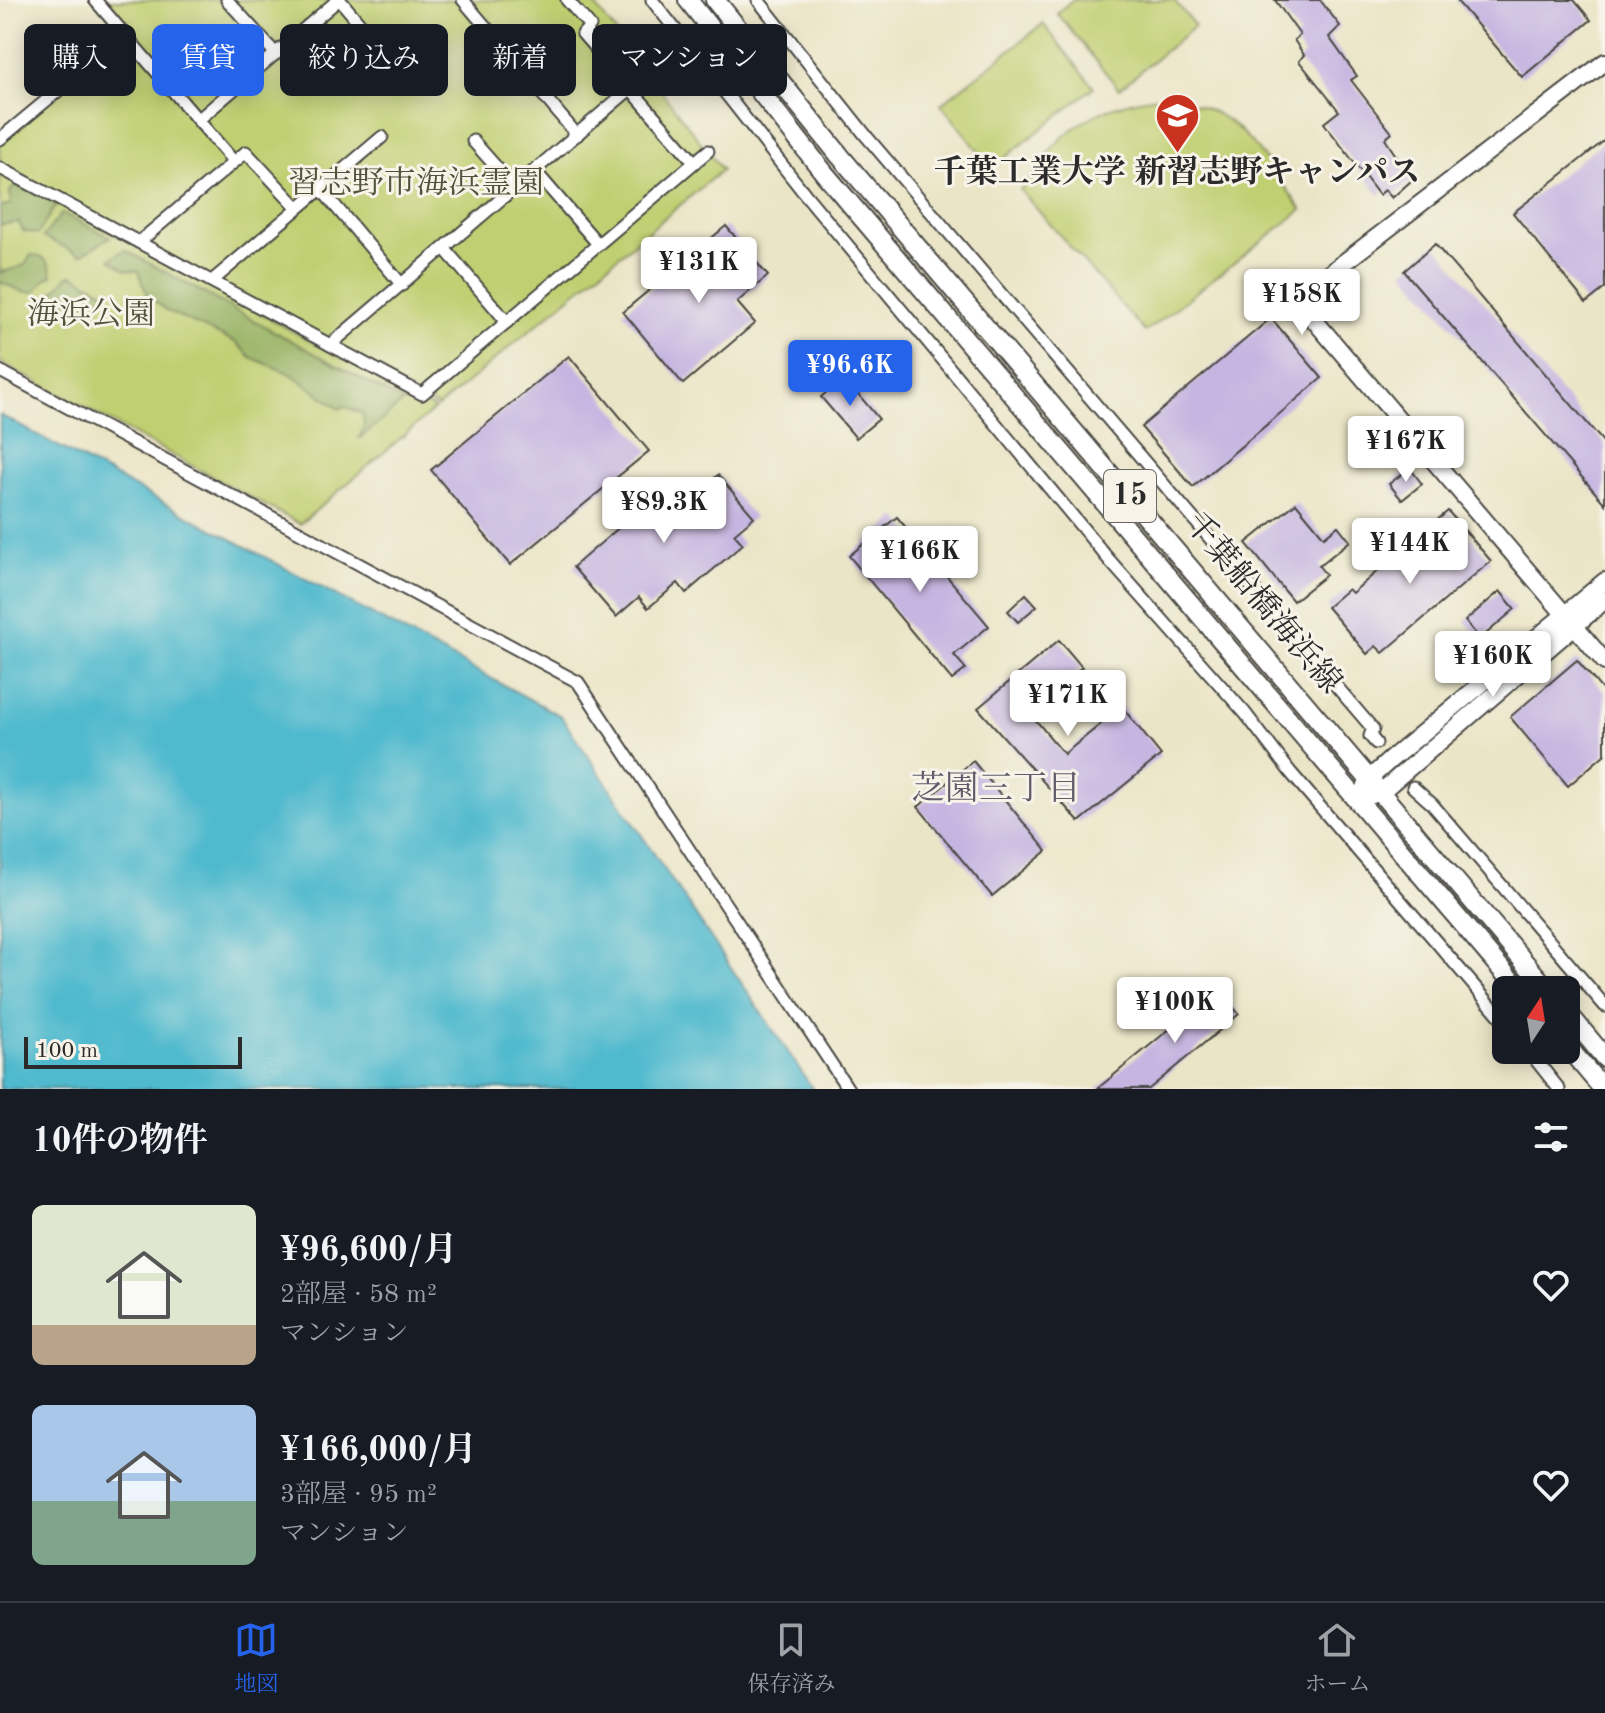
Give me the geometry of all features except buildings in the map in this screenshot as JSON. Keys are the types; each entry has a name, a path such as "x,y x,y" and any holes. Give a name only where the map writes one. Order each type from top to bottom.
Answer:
{"main road":[{"name":"千葉船橋海浜線","path":"688,0 825,174 1507,976"},
{"name":"千葉船橋海浜線","path":"715,0 840,156 1536,976"},
{"path":"1580,1028 1605,1058"},
{"path":"1580,1062 1603,1089"}],"street":[{"path":"95,0 116,24"},
{"path":"227,0 276,54"},
{"path":"198,120 339,0 359,24"},
{"path":"463,0 577,135"},
{"path":"567,0 590,26 583,34 592,45"},
{"path":"652,0 805,194 1110,561 1245,713 1291,773 1492,1007"},
{"path":"758,0 867,137 1373,729 1370,736 1376,743"},
{"path":"136,48 234,162"},
{"path":"1605,62 1312,287 1307,296 1309,314 1605,662"},
{"path":"0,139 52,96"},
{"path":"330,345 622,96"},
{"path":"636,96 694,162"},
{"path":"212,281 382,137"},
{"path":"473,141 515,188"},
{"path":"0,168 422,394 708,151"},
{"path":"139,242 246,152 298,208"},
{"path":"535,171 598,244"},
{"path":"321,189 402,285"},
{"path":"444,248 507,322"},
{"path":"0,371 578,682 848,1089"},
{"path":"1359,800 1570,620 1605,581"},
{"path":"1570,620 1605,600"},
{"path":"1413,787 1432,804 1605,1006"},
{"path":"1539,1064 1559,1089"}],"green space":[{"name":"習志野市海浜霊園","path":"103,0 591,0 609,24 592,24 592,96 665,96 722,170 438,407 0,170 0,136 48,96 136,96 136,24 123,24"},
{"path":"1072,0 1174,0 1195,26 1119,89 1057,13"},
{"path":"1043,24 1094,87 992,168 941,104"},
{"path":"1157,97 1184,101 1227,120 1258,151 1302,210 1145,332 1020,190 1055,145 1077,126 1115,107"},
{"name":"海浜公園","path":"0,172 435,409 300,524 0,362"},
{"path":"17,183 21,189 42,195 56,205 38,234 23,231 19,222 0,225 0,207 11,204 10,191"},
{"path":"62,213 110,237 81,255 43,237"},
{"path":"125,250 404,402 359,439 364,427 363,414 344,406 340,409 291,374 252,358 235,342 167,311 148,296 138,271 126,270 110,259"},
{"path":"31,255 46,261 52,276 45,279 35,292 24,292 0,282 0,269 3,272 25,265"},
{"path":"73,275 108,293 106,299 78,302 50,297 68,276"}],"water":[{"path":"0,415 561,716 813,1089 0,1089"}],"place":[{"name":"千葉工業大学 新習志野キャンパス","path":"1177,154"}],"district":[{"name":"芝園三丁目","path":"996,790"}]}
